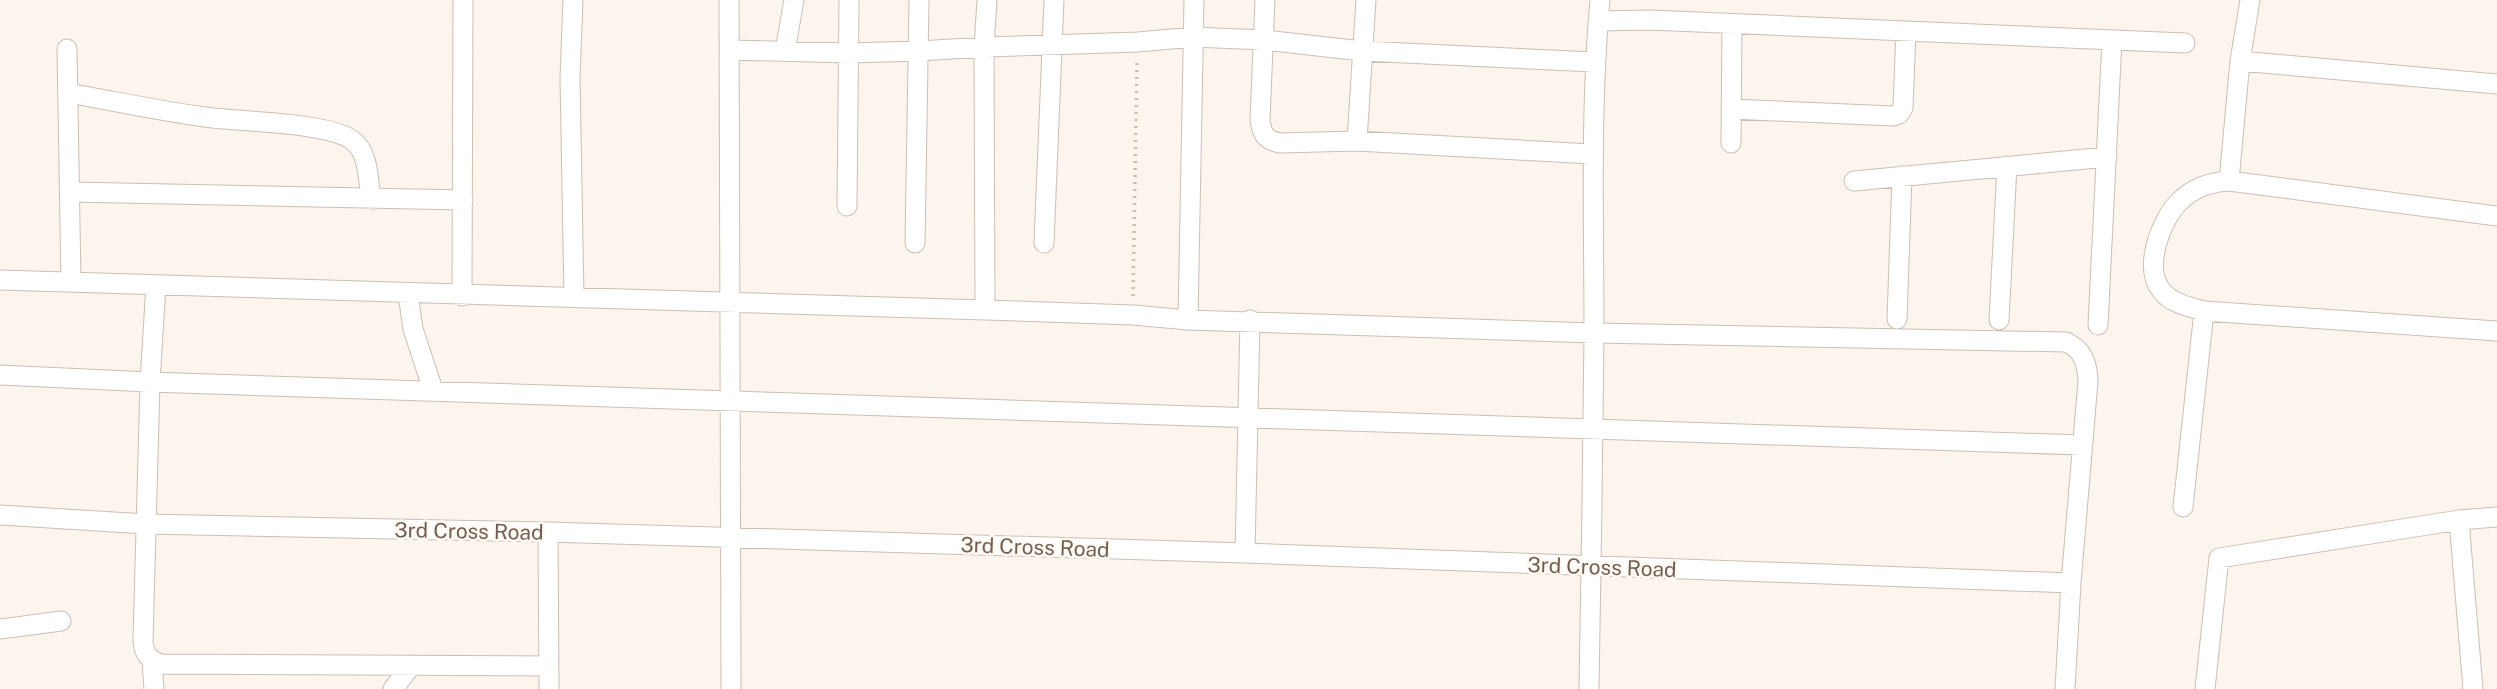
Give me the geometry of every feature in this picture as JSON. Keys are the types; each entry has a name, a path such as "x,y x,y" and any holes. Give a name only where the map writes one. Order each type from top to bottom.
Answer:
{"street":[{"path":"462,296 463,0"},
{"path":"573,0 570,78 574,297"},
{"path":"729,0 730,689"},
{"path":"785,51 794,0"},
{"path":"847,206 849,0"},
{"path":"915,243 919,0"},
{"path":"985,310 984,47 987,0"},
{"path":"1044,243 1054,0"},
{"path":"1188,320 1194,0"},
{"path":"1265,0 1260,120 1264,136 1270,141 1357,141 1591,154"},
{"path":"1357,141 1366,0"},
{"path":"1588,689 1594,333 1591,154 1594,62 1600,0"},
{"path":"2229,181 2239,61 2250,0"},
{"path":"1598,21 1650,20 2185,43"},
{"path":"1731,143 1732,24"},
{"path":"1731,108 1893,116 1899,114 1903,108 1906,31"},
{"path":"729,50 849,53 1138,43 1193,37 1264,40 1362,51 1594,62"},
{"path":"2098,325 2112,40"},
{"path":"67,49 71,282"},
{"path":"2239,61 2497,85"},
{"path":"68,93 205,117 323,128 351,138 360,148 366,164 371,199"},
{"path":"1854,181 2106,157"},
{"path":"1999,320 2007,166"},
{"path":"1897,319 1902,176"},
{"path":"2497,216 2229,181 2213,182 2181,200 2167,217 2154,262 2155,277 2160,289 2169,299 2204,310 2497,331"},
{"path":"71,192 463,201"},
{"path":"0,280 985,310 1133,315 1188,320 1594,333 2066,342 2075,346 2084,356 2088,367 2065,689"},
{"path":"156,285 150,382 143,641 146,654 152,661 162,664 549,666"},
{"path":"408,294 413,329 433,390"},
{"path":"2183,507 2204,310"},
{"path":"1245,553 1250,320"},
{"path":"0,375 2082,445"},
{"name":"3rd Cross Road","path":"0,514 146,524 548,532 1245,553 2071,583"},
{"path":"2205,689 2219,558 2459,520 2497,517"},
{"path":"2459,520 2473,689"},
{"path":"548,532 549,689"},
{"path":"0,629 61,621"},
{"path":"152,661 154,689"},
{"path":"393,689 411,666"}],"path":[{"path":"1133,315 1138,43"}]}
